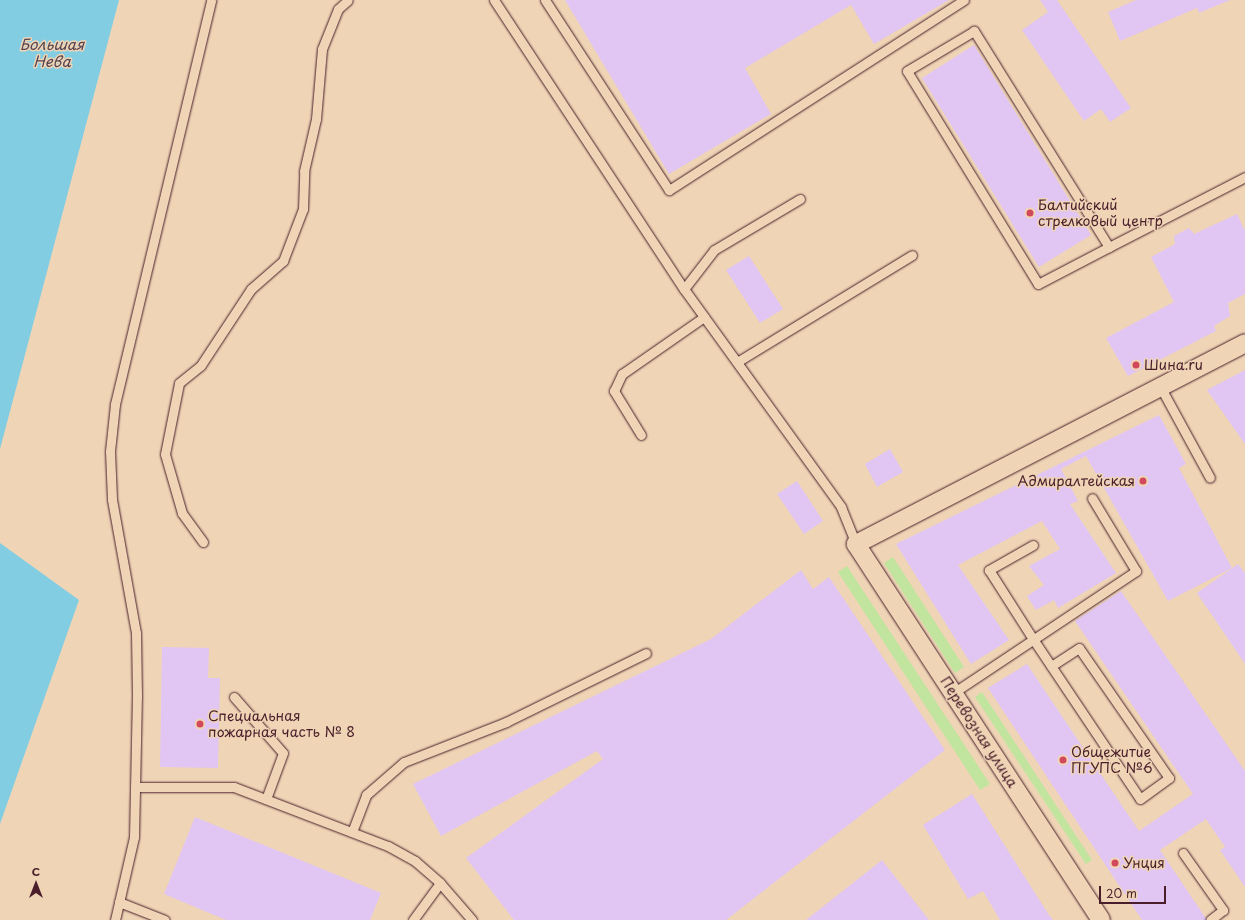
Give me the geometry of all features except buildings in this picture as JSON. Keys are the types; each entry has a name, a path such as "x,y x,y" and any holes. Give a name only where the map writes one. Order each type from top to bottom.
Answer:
{"street":[{"path":"856,544 1245,344"},
{"name":"Перевозная улица","path":"856,544 1101,920"}],"lane":[{"path":"115,920 134,837 136,633 112,499 110,451 114,412 210,0"},
{"path":"203,542 182,513 165,454 179,383 201,365 251,289 283,261 303,209 304,171 316,119 322,49 338,9 348,0"},
{"path":"494,0 684,289 841,507 856,544"},
{"path":"545,0 669,190 964,0"},
{"path":"1109,248 974,31 907,71 1038,284 1109,248 1245,177"},
{"path":"684,289 714,250 800,199"},
{"path":"737,362 912,255"},
{"path":"641,435 614,390 622,374 704,317"},
{"path":"1161,388 1210,478"},
{"path":"953,693 1136,571 1092,498"},
{"path":"1033,545 989,570 1033,639 1140,800 1169,778 1079,648 1051,666"},
{"path":"352,832 366,795 404,762 506,722 646,653"},
{"path":"234,697 283,753 266,800"},
{"path":"135,787 234,787 388,846 415,861 440,883 472,920"},
{"path":"1183,853 1223,910 1210,920"},
{"path":"413,920 440,883"},
{"path":"119,902 165,920"}],"green space":[{"path":"893,557 964,667 955,673 884,563"},
{"path":"847,566 990,784 980,790 838,572"},
{"path":"982,692 1092,860 1086,864 975,697"}],"water":[{"name":"Большая Нева","path":"0,0 119,0 0,449"},
{"path":"0,543 79,600 0,824"}],"place":[{"name":"Балтийский стрелковый центр","path":"1030,213"},
{"name":"Шина.ru","path":"1136,365"},
{"name":"Адмиралтейская","path":"1143,481"},
{"name":"Специальная пожарная часть № 8","path":"200,724"},
{"name":"Общежитие ПГУПС №6","path":"1063,760"},
{"name":"Унция","path":"1115,863"}]}
